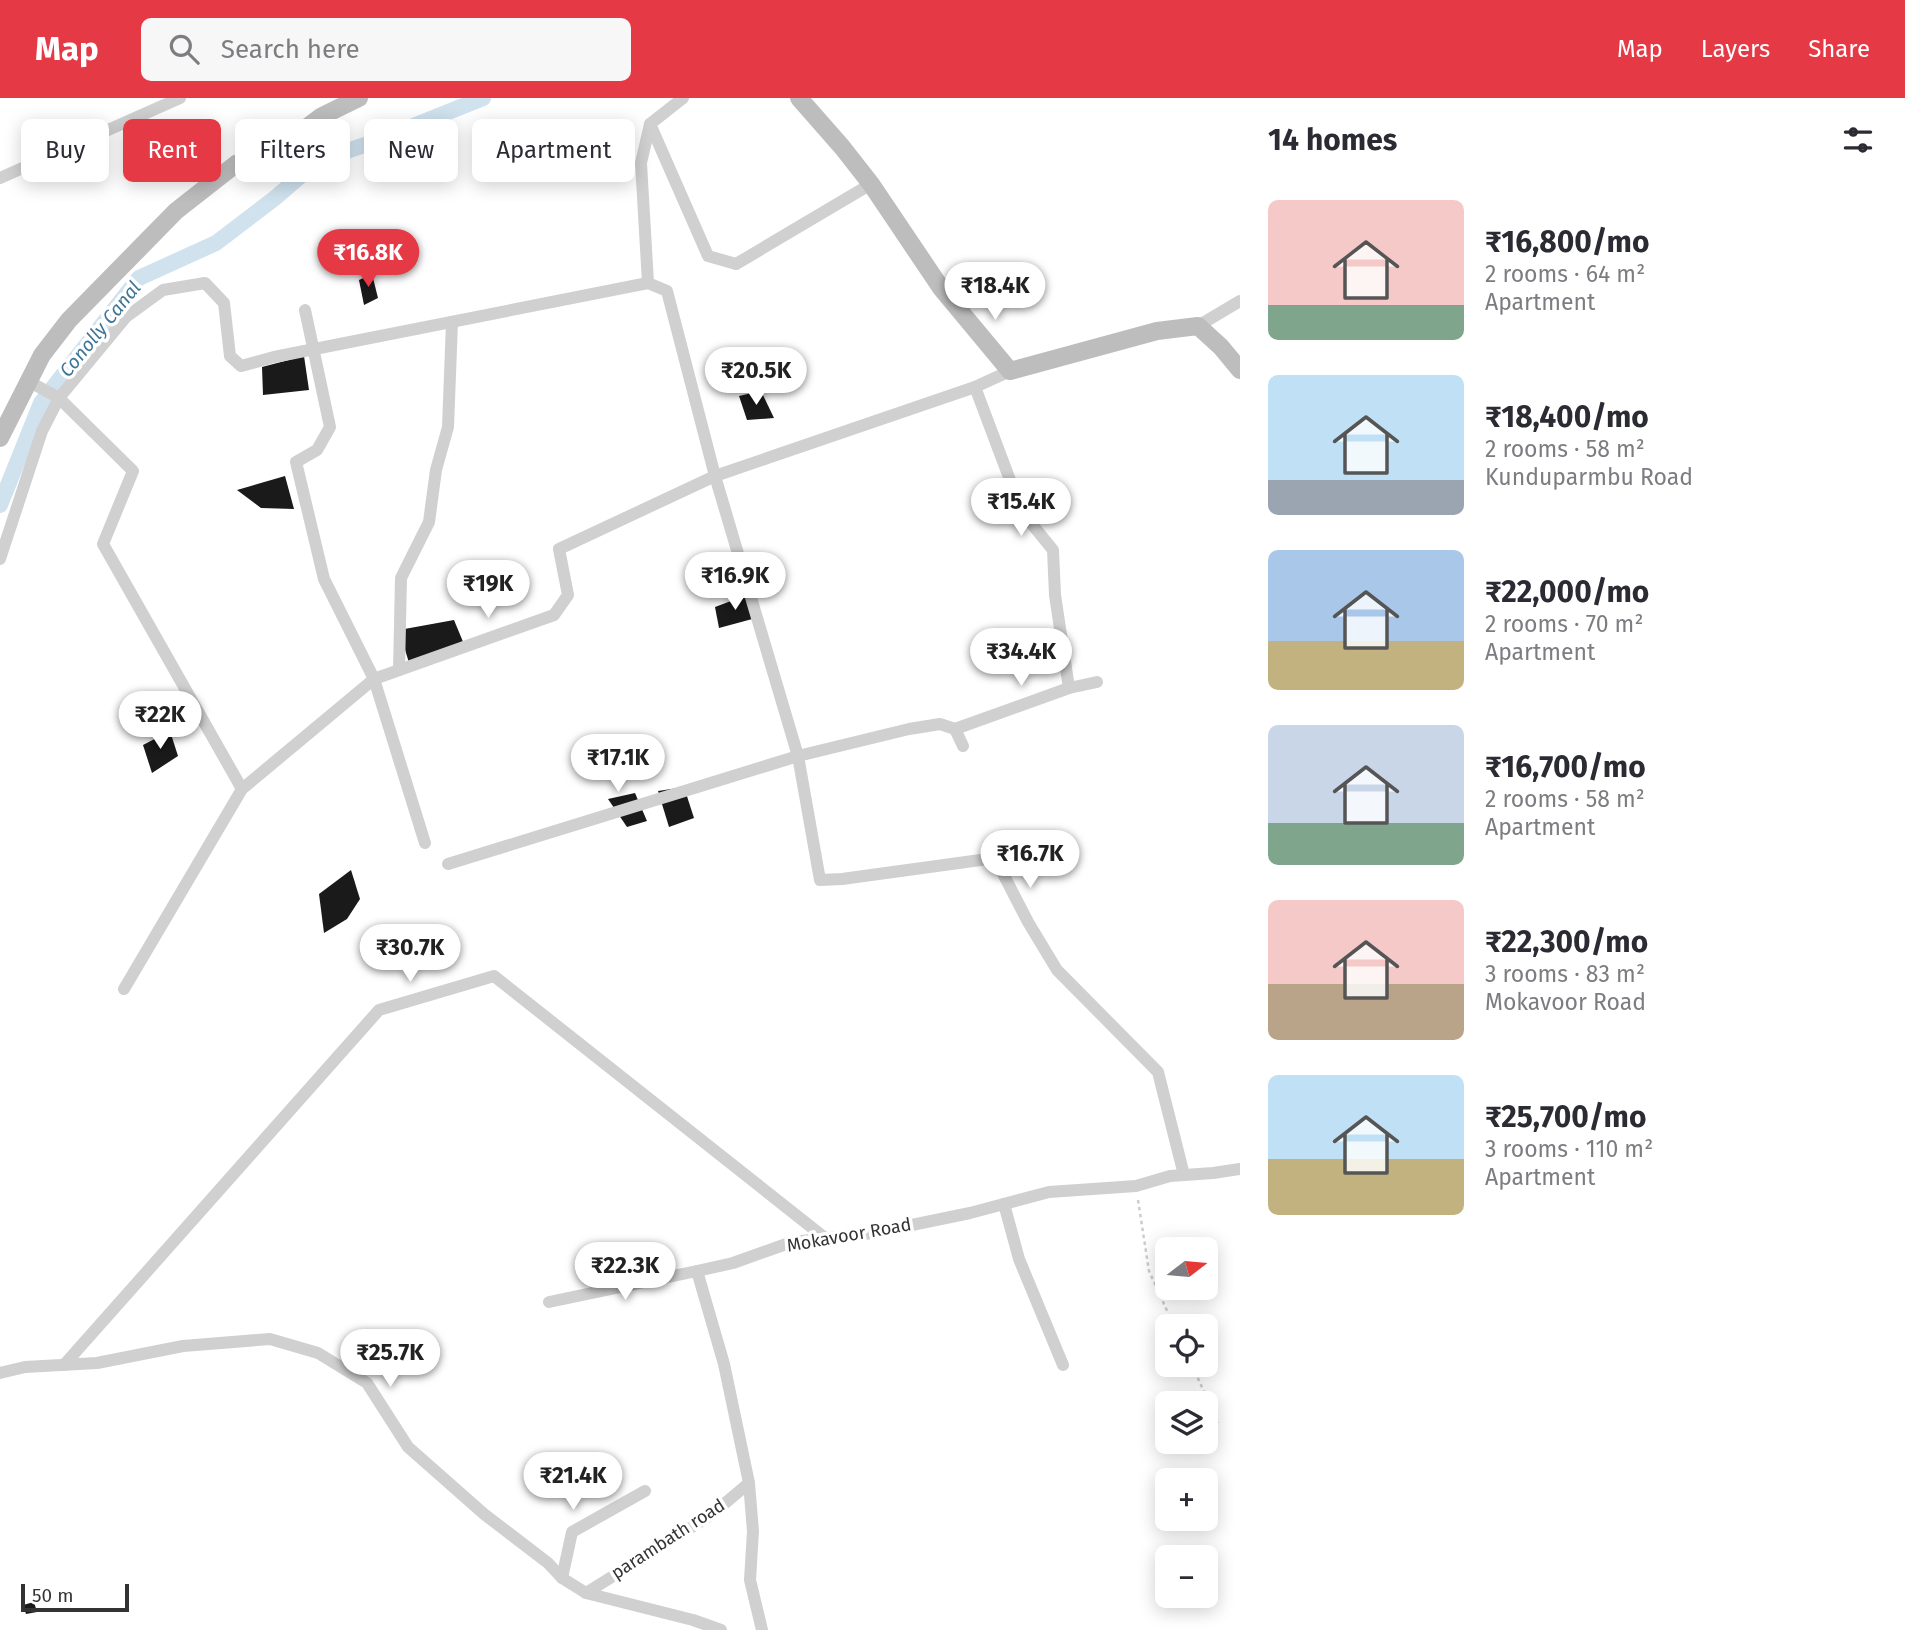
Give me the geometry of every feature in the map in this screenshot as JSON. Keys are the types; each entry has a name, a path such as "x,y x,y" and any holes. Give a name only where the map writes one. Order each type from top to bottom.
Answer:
{"main road":[{"path":"0,438 42,355 69,320 176,211 236,164 282,146 322,116 359,98"},
{"path":"799,98 871,184 941,288 1010,371 1157,331 1198,326 1221,347 1240,370"}],"street":[{"path":"0,178 180,98"},
{"path":"648,283 641,163 650,124 682,98"},
{"path":"650,124 708,256 736,264 871,184"},
{"path":"0,559 42,431 60,398 126,317 163,290 205,283 224,303 230,356 241,366 313,349 648,283 667,291 715,476 798,756 820,880 995,859 1028,922 1058,970 1158,1072 1184,1175"},
{"path":"1198,326 1240,301"},
{"path":"305,310 330,427 317,450 296,462 324,579 374,679 425,843"},
{"path":"398,670 401,578 429,522 436,471 448,427 452,322"},
{"path":"124,989 242,789 374,679 554,615 568,595 559,549 715,476 975,387 1010,371"},
{"path":"28,381 60,398 133,471 103,544 242,789"},
{"path":"975,387 1021,512 1053,550 1055,596 1069,688"},
{"path":"448,864 798,756 909,729 940,724 955,729 1069,688 1097,682"},
{"path":"955,729 963,746"},
{"path":"64,1365 379,1010 494,976 825,1238"},
{"name":"Mokavoor Road","path":"548,1302 733,1263 792,1242 873,1233 1049,1192 1136,1186 1170,1176 1240,1169"},
{"path":"1004,1204 1019,1259 1063,1365"},
{"path":"697,1271 724,1364 749,1483 753,1531 750,1580 762,1630"},
{"path":"0,1373 25,1367 97,1363 183,1346 270,1339 318,1353 367,1383 408,1447 484,1514 548,1563 562,1578 586,1593 693,1620 721,1630"},
{"name":"parambath road","path":"586,1593 711,1515 749,1483"},
{"path":"562,1578 572,1532 645,1491"}],"path":[{"path":"1136,1186 1149,1271 1169,1314"}],"building":[{"path":"372,274 378,298 364,305 359,280"},
{"path":"304,356 309,390 263,395 262,367"},
{"path":"761,391 774,418 747,420 739,396"},
{"path":"285,476 294,509 261,508 237,490"},
{"path":"747,595 756,618 719,628 715,607"},
{"path":"454,620 466,649 410,666 399,630"},
{"path":"170,731 178,756 152,773 143,745"},
{"path":"684,787 694,818 669,827 658,791"},
{"path":"635,793 647,821 627,827 608,799"},
{"path":"351,870 360,899 347,919 324,933 319,894"},
{"path":"34,1602 37,1612 26,1614 23,1605"}],"waterway":[{"name":"Conolly Canal","path":"0,505 41,403 139,278 216,243 318,161 483,98"}]}
